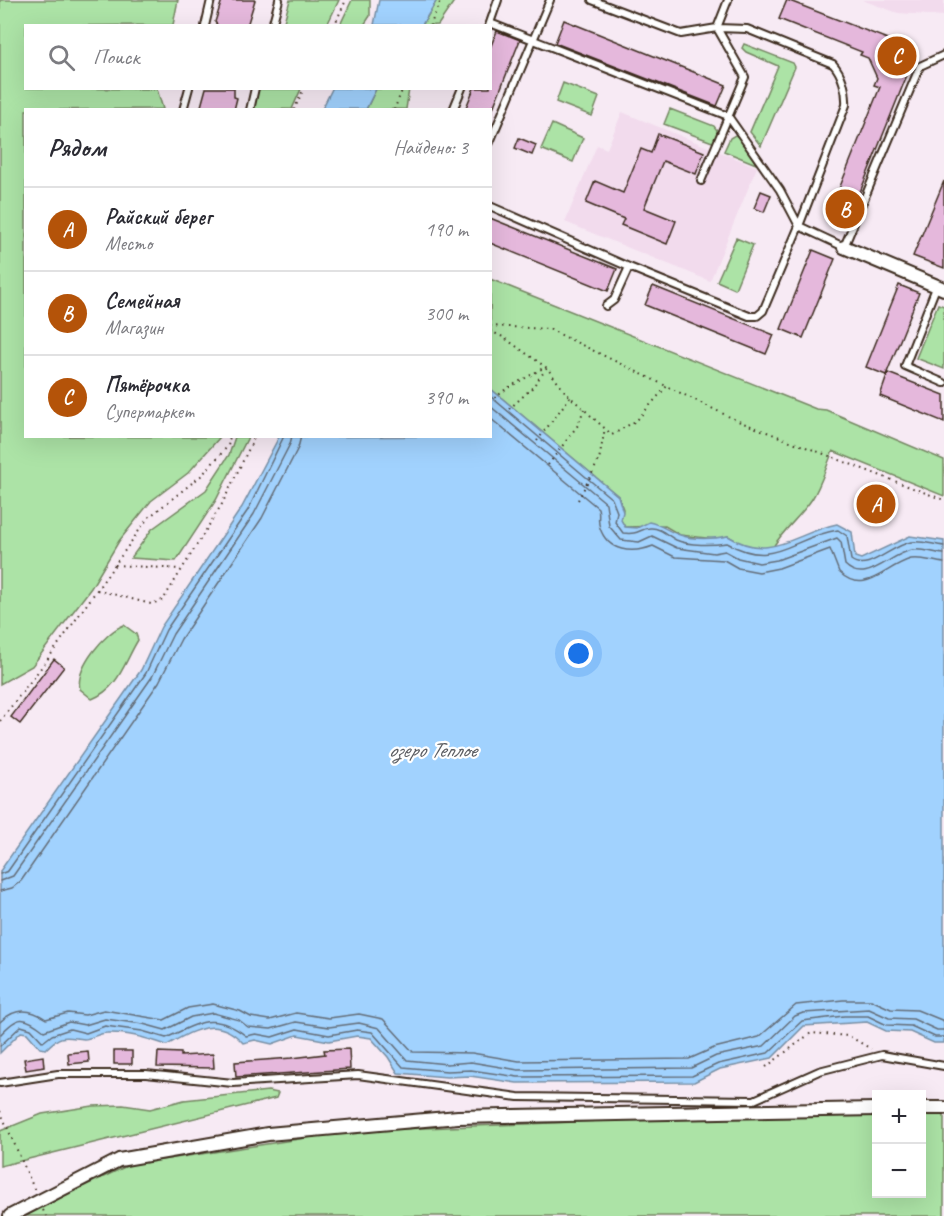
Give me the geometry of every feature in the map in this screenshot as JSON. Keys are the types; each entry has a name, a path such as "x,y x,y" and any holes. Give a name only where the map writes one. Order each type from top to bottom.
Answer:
{"street":[{"path":"844,247 941,287"},
{"path":"926,1108 944,1108"},
{"path":"10,1216 119,1160 268,1134 458,1117 872,1109"}],"lane":[{"path":"205,24 211,0"},
{"path":"273,24 279,0"},
{"path":"489,24 498,0"},
{"path":"492,137 550,0"},
{"path":"492,207 749,316 757,316 763,311 846,105 838,70 832,64 747,28 717,28 681,34 592,0"},
{"path":"717,28 728,0"},
{"path":"492,25 729,116 780,190 799,226 844,247 920,66 944,55"},
{"path":"701,181 745,77 717,28"},
{"path":"184,108 188,90"},
{"path":"250,108 255,90"},
{"path":"454,108 461,90"},
{"path":"606,306 614,300 630,267"},
{"path":"941,287 905,366 944,383"},
{"path":"0,1083 58,1074 146,1074 233,1083 357,1075 518,1098 754,1100 819,1071 882,1055 944,1066"}],"path":[{"path":"335,24 346,0"},
{"path":"431,24 441,0"},
{"path":"295,108 303,90"},
{"path":"395,108 402,90"},
{"path":"492,326 549,328 738,421 944,500"},
{"path":"492,332 546,367 570,397 612,435 637,420 667,386"},
{"path":"492,400 506,389 546,367"},
{"path":"509,409 531,389 546,367"},
{"path":"537,441 570,397"},
{"path":"548,465 578,425 584,409"},
{"path":"578,500 599,460 605,428"},
{"path":"0,721 148,518 202,475 228,446 230,438"},
{"path":"97,590 152,604 163,600 222,504 254,438"},
{"path":"115,565 181,569"},
{"path":"766,1067 812,1034 849,1036 882,1055"},
{"path":"0,1111 46,1216"}],"shaded area":[{"path":"862,0 944,0 944,16 898,13"},
{"path":"622,112 757,167 710,281 565,222 597,145 607,149"}],"green space":[{"path":"0,0 178,0 173,24 24,24 24,90 157,90 163,108 24,108 24,438 219,438 188,473 151,501 119,541 91,588 32,666 0,684"},
{"path":"290,0 339,0 327,24 283,24"},
{"path":"352,0 370,0 370,16 365,24 340,24"},
{"path":"437,0 455,0 439,24 423,24"},
{"path":"744,44 793,63 795,67 761,146 750,132 778,66 746,52 742,48"},
{"path":"563,83 599,97 592,116 556,102"},
{"path":"258,90 301,90 292,108 253,108"},
{"path":"376,90 409,90 406,108 367,108"},
{"path":"670,109 714,126 719,133 715,143 664,124"},
{"path":"552,124 583,138 573,162 541,149"},
{"path":"735,135 743,139 756,164 724,151 730,138"},
{"path":"736,238 753,245 735,289 717,281"},
{"path":"492,280 816,409 826,410 944,460 944,496 833,451 812,499 773,547 749,546 728,536 715,539 680,535 665,526 625,527 621,520 623,509 618,496 492,390"},
{"path":"938,304 944,306 944,369 916,358"},
{"path":"235,438 247,438 216,500 176,561 131,558 152,529 206,490 229,455"},
{"path":"124,625 136,634 138,640 115,682 92,699 80,689 82,671 100,643"},
{"path":"268,1091 278,1093 276,1098 0,1166 0,1131 42,1114 93,1106 123,1105 150,1109 184,1100"},
{"path":"872,1110 872,1198 926,1198 926,1113 944,1115 944,1216 20,1216 129,1165 351,1131"}],"water":[{"path":"379,0 437,0 423,24 374,24"},
{"path":"331,90 376,90 366,108 322,108"},
{"name":"озеро Теплое","path":"492,390 618,496 623,512 621,520 625,527 637,528 649,522 685,537 704,539 728,536 743,544 757,547 782,544 837,524 852,532 855,557 861,559 910,536 944,541 944,1043 934,1043 910,1032 886,1031 867,1022 804,1026 772,1058 720,1069 694,1082 517,1083 470,1076 447,1077 398,1073 388,1057 371,1038 357,1036 329,1041 297,1035 272,1044 255,1040 243,1043 234,1034 215,1027 196,1030 167,1045 130,1035 107,1033 87,1039 60,1038 46,1049 40,1048 27,1033 21,1032 0,1053 0,871 141,670 161,627 242,507 278,438 492,438"}],"building":[{"path":"222,0 255,0 248,24 216,24 215,22"},
{"path":"787,0 898,43 909,70 848,222 829,214 880,87 874,85 877,78 868,58 860,55 862,52 779,19"},
{"path":"564,20 726,85 717,106 555,43"},
{"path":"497,31 520,40 492,110 492,108 466,108 473,90 492,90 492,43"},
{"path":"205,90 234,90 234,97 237,98 234,108 201,108"},
{"path":"658,134 704,152 696,174 663,161 644,208 676,221 667,244 621,225 624,219 586,203 595,181 623,193 641,149 651,153"},
{"path":"519,138 536,145 532,155 515,148"},
{"path":"944,181 944,268 913,256"},
{"path":"761,191 771,195 764,212 754,208"},
{"path":"492,219 617,269 608,291 492,244"},
{"path":"813,250 835,259 803,338 781,329"},
{"path":"899,285 919,293 886,375 866,367"},
{"path":"653,286 774,335 766,354 645,305"},
{"path":"888,373 944,395 944,422 880,396"},
{"path":"54,659 64,667 20,724 11,717"},
{"path":"349,1049 350,1069 236,1077 235,1062 292,1058 325,1054 324,1050"},
{"path":"88,1051 89,1062 69,1064 68,1053"},
{"path":"114,1051 132,1051 132,1064 114,1064"},
{"path":"158,1052 181,1053 181,1056 213,1054 214,1068 157,1067"},
{"path":"43,1056 44,1067 26,1070 24,1059"}],"place":[{"name":"Пятёрочка","path":"897,56"},
{"name":"Семейная","path":"845,209"},
{"name":"Райский берег","path":"876,504"}]}
